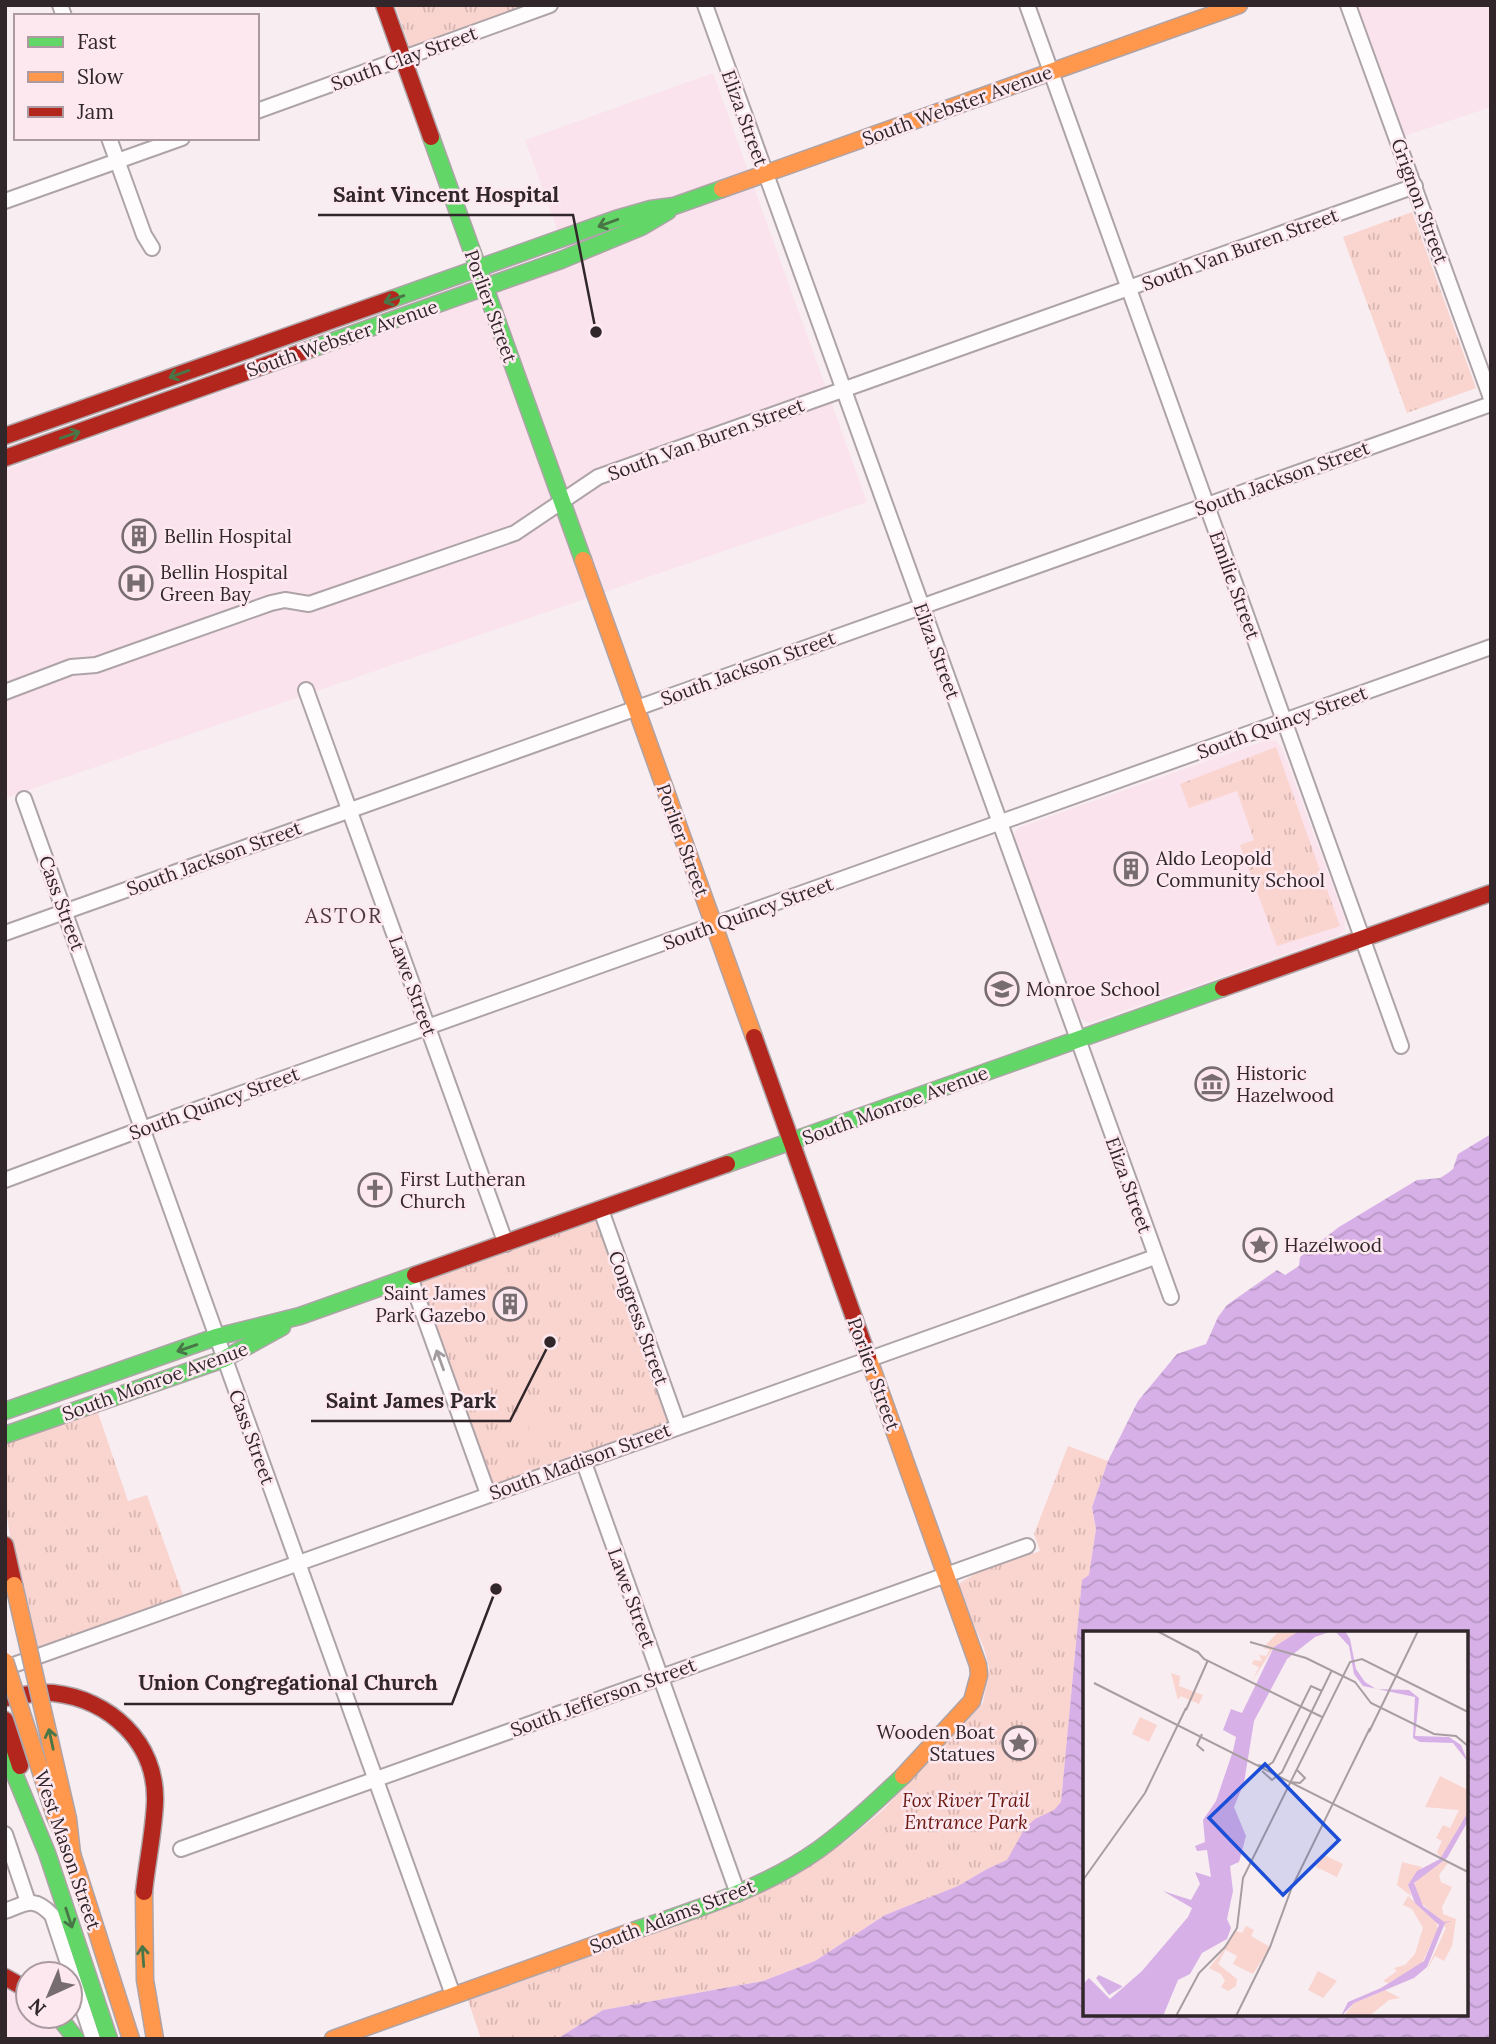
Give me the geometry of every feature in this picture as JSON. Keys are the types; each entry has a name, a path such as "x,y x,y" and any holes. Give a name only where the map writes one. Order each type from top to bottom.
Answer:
{"main road":[{"name":"Porlier Street","path":"384,5 869,1358 978,1665 979,1675"},
{"name":"South Webster Avenue","path":"5,458 561,260 639,228 674,206 1240,5"},
{"name":"South Webster Avenue","path":"5,436 617,219 651,209 674,206"},
{"name":"South Monroe Avenue","path":"5,1411 216,1337 300,1316 1491,894"},
{"name":"South Monroe Avenue","path":"5,1435 224,1359 300,1316"},
{"path":"5,1545 68,1819 72,1854"},
{"name":"West Mason Street","path":"5,1661 55,1816 72,1854 131,2039"},
{"name":"South Adams Street","path":"333,2039 738,1894 802,1860 835,1837 870,1807 965,1711 976,1692 979,1675"},
{"path":"5,1698 51,1692 74,1695 90,1701 108,1709 126,1724 140,1742 148,1760 155,1787 155,1802 142,1923 145,1976 155,2039"},
{"name":"West Mason Street","path":"5,1720 108,2039"},
{"path":"5,1751 47,1853"}],"street":[{"name":"South Clay Street","path":"259,110 550,5"},
{"name":"Eliza Street","path":"705,5 1171,1297"},
{"name":"Emilie Street","path":"1027,5 1401,1046"},
{"name":"Grignon Street","path":"1348,5 1491,398"},
{"path":"110,140 144,235 152,248"},
{"path":"5,201 177,140"},
{"name":"South Van Buren Street","path":"5,692 71,667 96,665 271,603 285,600 309,604 515,533 598,477 1415,186"},
{"name":"South Jackson Street","path":"5,933 1491,404"},
{"name":"South Quincy Street","path":"5,1180 1491,647"},
{"name":"Lawe Street","path":"306,690 506,1244"},
{"name":"Cass Street","path":"24,799 453,1995"},
{"name":"Congress Street","path":"601,1210 678,1426"},
{"name":"South Madison Street","path":"5,1668 1155,1257"},
{"path":"410,1277 488,1494"},
{"name":"Lawe Street","path":"583,1460 738,1894"},
{"name":"South Jefferson Street","path":"181,1849 1027,1546"},
{"path":"5,1834 28,1902"},
{"path":"5,1911 28,1902 41,1904 54,1921 93,2039"}],"shaded area":[{"path":"1348,5 1491,5 1491,107 1398,138"},
{"path":"713,73 867,502 5,798 5,470 570,265 525,140"},
{"path":"1267,740 1276,741 1282,748 1345,919 1345,929 1337,936 1089,1023 1085,1021 1079,1017 1015,840 1015,832 1020,827"},
{"path":"5,1977 14,1982 14,2030 56,2030 62,2039 5,2039"}],"green space":[{"path":"395,5 531,5 410,48"},
{"path":"1412,212 1476,388 1407,413 1343,237"},
{"path":"1276,747 1340,926 1277,946 1240,845 1254,840 1237,791 1189,808 1180,784"},
{"path":"601,1210 678,1426 488,1494 410,1277"},
{"path":"97,1410 128,1501 147,1495 183,1595 35,1649 13,1554 5,1504 5,1443"},
{"path":"550,1411 557,1429 533,1438 526,1420"},
{"name":"Fox River Trail Entrance Park","path":"1068,1446 1108,1461 1092,1507 1096,1529 1089,1575 1082,1581 1061,1802 1082,1870 1026,1828 1008,1860 958,1886 885,1915 815,1961 763,1981 603,2010 557,2039 481,2039 468,2000 781,1882 845,1842 883,1810 983,1703 989,1667 984,1648 959,1591 960,1583 978,1572 1040,1551 1034,1534"}],"water":[{"path":"1491,1134 1491,2039 557,2039 603,2010 763,1981 815,1961 885,1915 958,1886 1007,1860 1025,1828 1035,1819 1054,1810 1061,1802 1082,1580 1089,1575 1096,1529 1092,1507 1108,1461 1138,1401 1177,1354 1206,1344 1218,1317 1227,1305 1277,1270 1285,1275 1299,1266 1300,1257 1339,1227 1417,1180 1440,1178 1453,1169 1458,1154"}],"traffic: fast":[{"path":"431,137 583,560"},
{"path":"392,299 616,219 651,209 674,206 722,189"},
{"path":"308,350 561,260 641,227 668,211"},
{"path":"727,1164 1223,988"},
{"path":"5,1411 216,1337 300,1316 415,1275"},
{"path":"5,1435 224,1359 282,1327"},
{"path":"5,1751 47,1853 109,2039"},
{"path":"633,1931 729,1897 797,1864 839,1834 903,1776"},
{"path":"69,2030 76,2039"}],"traffic: slow":[{"path":"722,189 1239,5"},
{"path":"583,560 754,1037"},
{"path":"868,1357 978,1665 979,1675 972,1701 903,1776"},
{"path":"14,1585 68,1819 72,1854"},
{"path":"5,1661 55,1816 66,1840"},
{"path":"72,1854 131,2039"},
{"path":"144,1892 145,1980 155,2039"},
{"path":"333,2039 633,1931"}],"traffic: jam":[{"path":"384,5 431,137"},
{"path":"5,436 392,299"},
{"path":"5,458 308,350"},
{"path":"1223,988 1491,893"},
{"path":"754,1037 868,1357"},
{"path":"415,1275 727,1164"},
{"path":"5,1545 14,1585"},
{"path":"5,1698 35,1693 74,1697 110,1714 126,1727 138,1743 148,1760 155,1802 144,1892"},
{"path":"5,1720 20,1766"},
{"path":"5,1977 14,1982"}],"place":[{"name":"Saint Vincent Hospital","path":"596,332"},
{"name":"Bellin Hospital","path":"139,536"},
{"name":"Bellin Hospital Green Bay","path":"136,583"},
{"name":"Aldo Leopold Community School","path":"1131,869"},
{"name":"Monroe School","path":"1002,989"},
{"name":"Historic Hazelwood","path":"1212,1084"},
{"name":"First Lutheran Church","path":"375,1190"},
{"name":"Hazelwood","path":"1260,1245"},
{"name":"Saint James Park Gazebo","path":"510,1304"},
{"name":"Saint James Park","path":"550,1342"},
{"name":"Union Congregational Church","path":"496,1589"},
{"name":"Wooden Boat Statues","path":"1019,1743"}],"district":[{"name":"ASTOR","path":"344,916"}]}
